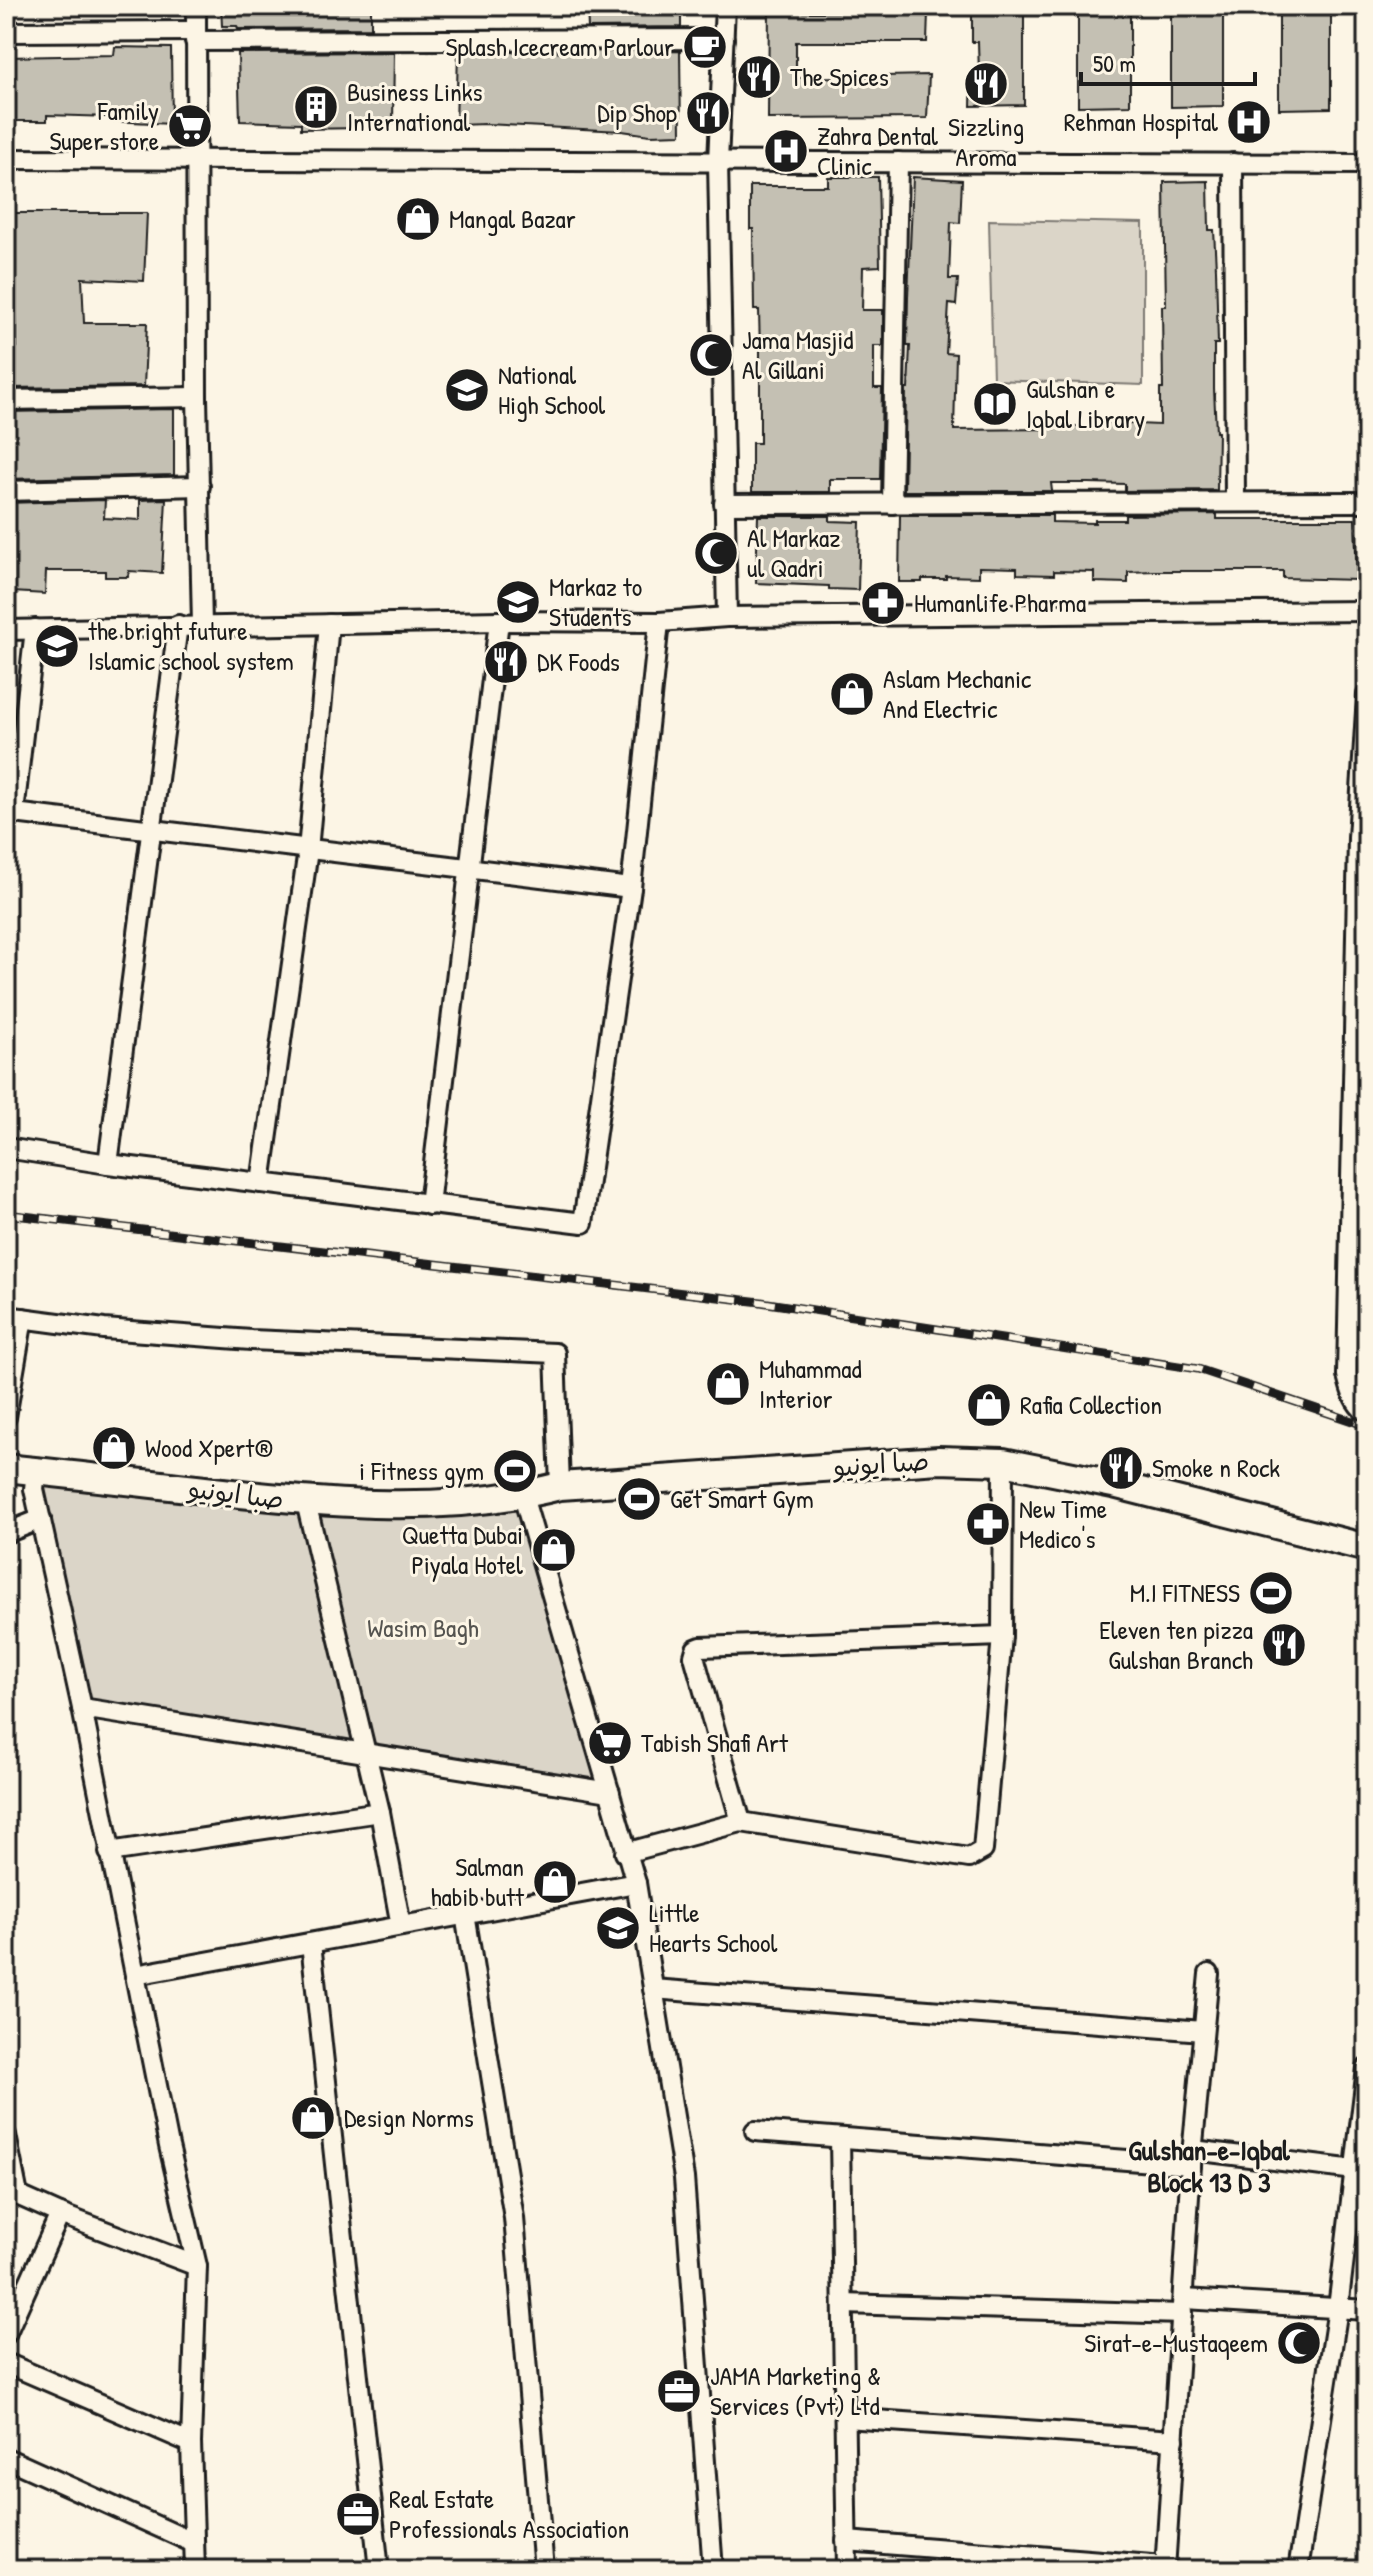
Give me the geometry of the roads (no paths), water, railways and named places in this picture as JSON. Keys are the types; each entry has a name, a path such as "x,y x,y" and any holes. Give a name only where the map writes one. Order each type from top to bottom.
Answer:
{"main road":[{"name":"صبا ایونیو","path":"6,1468 306,1502 417,1505 523,1496 560,1486 939,1460 1003,1462 1113,1484 1367,1548"}],"street":[{"path":"196,6 197,397 202,625"},
{"path":"725,6 718,162 727,617"},
{"path":"6,32 724,39"},
{"path":"6,159 1367,164"},
{"path":"892,504 898,162"},
{"path":"1233,163 1235,502"},
{"path":"6,400 197,397"},
{"path":"6,491 200,486"},
{"path":"724,504 1367,502"},
{"path":"6,630 499,621 659,622 727,617 1367,611"},
{"path":"429,1205 499,621"},
{"path":"6,1148 108,1164 583,1223 631,888 659,622"},
{"path":"261,1183 308,850 329,624"},
{"path":"108,1164 178,625"},
{"path":"35,629 10,813 631,888"},
{"path":"1367,695 1347,1375 1358,1406 1367,1413"},
{"path":"6,1417 14,1317 104,1329 251,1340 555,1353 560,1486"},
{"path":"625,1853 741,1822 969,1858 983,1850 1002,1636 1003,1462"},
{"path":"36,1471 34,1489 82,1708 169,2146 197,2266 191,2443 195,2570"},
{"path":"523,1496 636,1883 684,2178 713,2570"},
{"path":"306,1502 380,1812 401,1926"},
{"path":"6,1533 41,1519"},
{"path":"741,1822 694,1656 696,1649 1002,1636"},
{"path":"82,1708 610,1792"},
{"path":"109,1852 380,1812"},
{"path":"135,1975 636,1883"},
{"path":"465,1914 514,2218 544,2570"},
{"path":"311,1943 379,2570"},
{"path":"846,2541 1165,2568 1192,2158 1209,1974"},
{"path":"653,1989 1203,2031"},
{"path":"1298,2570 1338,2308 1360,2189 1355,2170 1367,2068"},
{"path":"755,2131 1355,2170"},
{"path":"6,2135 12,2193 197,2266"},
{"path":"840,2138 847,2570"},
{"path":"6,2334 60,2214"},
{"path":"843,2304 1367,2310"},
{"path":"6,2363 191,2443"},
{"path":"845,2418 1174,2440"},
{"path":"6,2458 194,2543"}],"railway":[{"path":"6,1214 761,1302 1198,1369 1367,1426"}],"place":[{"name":"Splash Icecream Parlour","path":"705,47"},
{"name":"The Spices","path":"759,77"},
{"name":"Sizzling Aroma","path":"986,84"},
{"name":"Business Links International","path":"316,107"},
{"name":"Dip Shop","path":"708,113"},
{"name":"Rehman Hospital","path":"1249,122"},
{"name":"Family Super store","path":"190,126"},
{"name":"Zahra Dental Clinic","path":"786,151"},
{"name":"Mangal Bazar","path":"418,219"},
{"name":"Jama Masjid Al Gillani","path":"711,355"},
{"name":"National High School","path":"467,390"},
{"name":"Gulshan e Iqbal Library","path":"995,404"},
{"name":"Al Markaz ul Qadri","path":"716,553"},
{"name":"Markaz to Students","path":"518,602"},
{"name":"Humanlife Pharma","path":"883,603"},
{"name":"the bright future Islamic school system","path":"57,646"},
{"name":"DK Foods","path":"506,662"},
{"name":"Aslam Mechanic And Electric","path":"852,694"},
{"name":"Muhammad Interior","path":"728,1384"},
{"name":"Rafia Collection","path":"989,1405"},
{"name":"Wood Xpert®","path":"114,1448"},
{"name":"Smoke n Rock","path":"1121,1468"},
{"name":"i Fitness gym","path":"515,1471"},
{"name":"Get Smart Gym","path":"639,1499"},
{"name":"New Time Medico's","path":"988,1524"},
{"name":"Quetta Dubai Piyala Hotel","path":"554,1550"},
{"name":"M.I FITNESS","path":"1271,1593"},
{"name":"Eleven ten pizza Gulshan Branch","path":"1284,1645"},
{"name":"Tabish Shafi Art","path":"610,1743"},
{"name":"Salman habib butt","path":"555,1882"},
{"name":"Little Hearts School","path":"618,1928"},
{"name":"Design Norms","path":"313,2118"},
{"name":"Sirat-e-Mustaqeem","path":"1299,2343"},
{"name":"JAMA Marketing & Services (Pvt) Ltd","path":"679,2391"},
{"name":"Real Estate Professionals Association","path":"358,2514"}],"district":[{"name":"Gulshan-e-Iqbal Block 13 D 3","path":"1209,2166"}],"park label":[{"name":"Wasim Bagh","path":"423,1628"}]}
